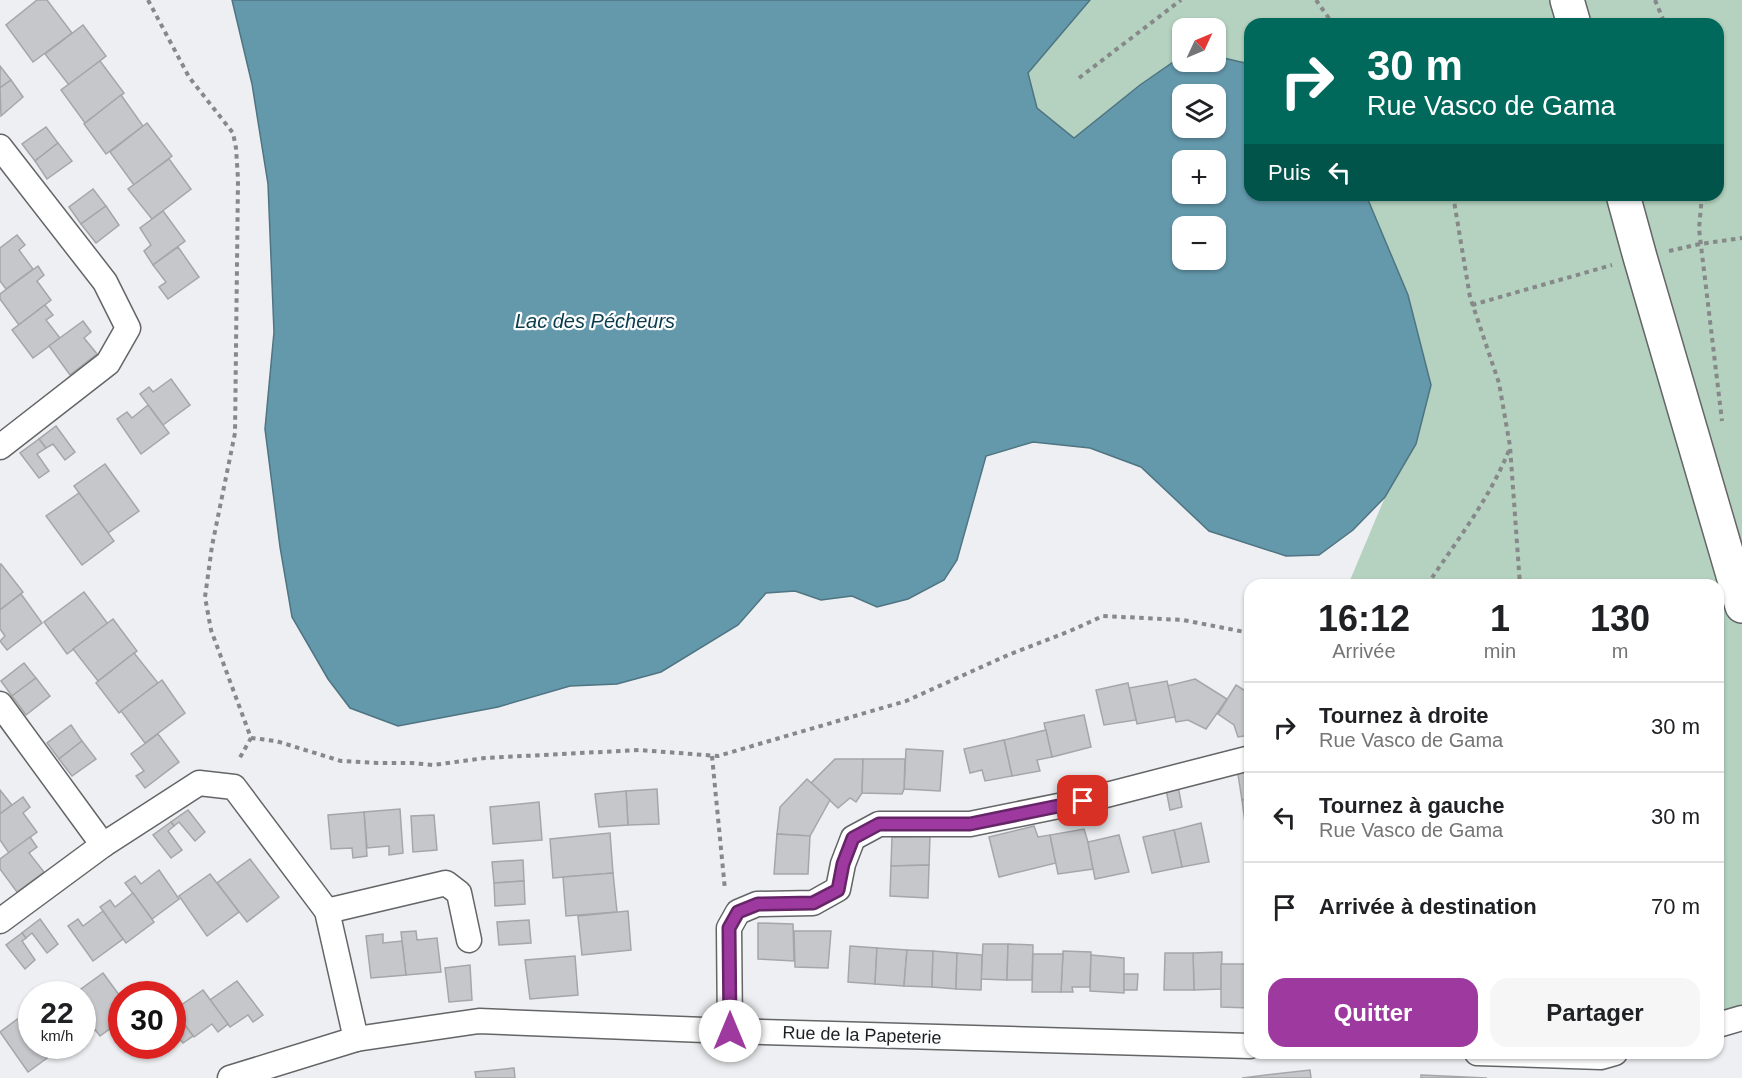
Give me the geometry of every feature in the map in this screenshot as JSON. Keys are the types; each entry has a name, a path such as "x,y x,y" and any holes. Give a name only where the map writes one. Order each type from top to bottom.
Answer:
{"main road":[{"path":"1567,0 1572,18"},
{"path":"1625,201 1742,606"}],"street":[{"path":"0,147 105,282 128,328 108,363 0,447"},
{"path":"0,704 103,845"},
{"path":"730,1031 729,928 738,912 758,904 813,903 838,890 843,864 853,838 879,824 970,824 1083,801 1244,760"},
{"path":"0,921 103,845 199,783 234,787 327,911 356,1039"},
{"path":"327,911 446,883 459,892 469,940"},
{"path":"1724,1022 1742,1018"},
{"name":"Rue de la Papeterie","path":"230,1078 356,1039 479,1021 730,1031 1244,1046"}],"path":[{"path":"148,0 189,78 233,133 236,148 238,178 235,433 212,546 205,597 211,630 250,738 224,786"},
{"path":"1079,78 1181,0"},
{"path":"1316,0 1329,18"},
{"path":"1655,0 1662,18"},
{"path":"1454,201 1472,305 1499,383 1510,447 1520,579"},
{"path":"1701,201 1700,244 1722,423"},
{"path":"1472,305 1640,257 1742,238"},
{"path":"1431,579 1481,503 1510,447"},
{"path":"250,738 276,741 341,761 377,763 433,765 485,758 639,750 718,756 906,701 1008,655 1103,616 1183,620 1244,632"},
{"path":"712,756 727,908 732,922"}],"green space":[{"path":"1090,0 1742,0 1742,1008 1724,1012 1724,579 1351,579 1385,497 1416,444 1408,295 1369,201 1724,201 1724,18 1244,18 1244,63 1226,59 1226,18 1172,18 1172,63 1140,85 1074,138 1037,108 1028,73"}],"water":[{"name":"Lac des Pécheurs","path":"232,0 1090,0 1028,73 1037,108 1074,138 1140,85 1172,63 1172,72 1226,72 1226,59 1244,63 1244,201 1369,201 1408,295 1431,385 1416,444 1385,497 1353,530 1319,555 1286,556 1209,531 1141,467 1090,448 1033,442 986,456 957,560 944,580 908,599 877,607 852,596 821,600 795,591 766,593 738,625 661,672 617,684 570,686 498,707 398,726 350,708 328,679 292,617 280,547 265,429 274,332 268,184 252,84"}],"building":[{"path":"37,0 47,0 72,33 33,62 6,25"},
{"path":"83,25 106,56 69,85 45,54"},
{"path":"100,61 124,93 85,123 61,90"},
{"path":"0,66 11,80 0,88"},
{"path":"11,80 23,97 1,116 0,88"},
{"path":"121,95 143,126 106,154 84,124"},
{"path":"147,123 172,156 134,185 110,152"},
{"path":"46,127 58,143 35,161 22,144"},
{"path":"58,143 72,161 47,179 35,161"},
{"path":"169,159 191,189 152,219 128,189"},
{"path":"93,189 106,206 81,224 69,207"},
{"path":"106,206 119,225 96,243 81,224"},
{"path":"163,211 185,241 153,265 144,251 151,245 140,228"},
{"path":"17,235 25,245 19,250 33,269 6,289 0,281 0,248"},
{"path":"178,247 199,277 168,299 159,287 166,282 153,265"},
{"path":"38,266 44,275 37,281 51,300 19,325 0,299 0,294"},
{"path":"45,305 53,315 46,320 60,338 33,358 12,330"},
{"path":"83,321 91,332 84,338 97,354 70,375 49,346"},
{"path":"171,379 190,405 163,425 140,394 149,387 153,392"},
{"path":"148,405 169,433 141,454 117,419 127,412 132,418"},
{"path":"56,426 75,452 65,460 53,444 46,448 39,439"},
{"path":"39,439 46,448 37,454 49,471 39,478 20,453"},
{"path":"105,464 139,511 108,533 74,486"},
{"path":"79,493 114,541 82,565 46,516"},
{"path":"0,565 23,592 0,610"},
{"path":"84,592 108,624 67,654 44,622"},
{"path":"21,594 42,623 7,650 0,641 5,636 0,629 0,610"},
{"path":"113,619 137,651 98,681 73,649"},
{"path":"134,653 158,683 119,713 96,683"},
{"path":"24,663 36,678 12,696 1,681"},
{"path":"36,678 50,696 26,715 12,696"},
{"path":"1195,679 1227,699 1206,729 1188,720 1176,722 1167,686"},
{"path":"162,680 185,713 145,743 121,711"},
{"path":"1167,681 1175,717 1137,724 1129,688"},
{"path":"1128,683 1136,720 1104,725 1096,690"},
{"path":"1236,685 1244,690 1244,736 1238,737 1234,725 1218,714"},
{"path":"1084,715 1091,747 1052,757 1044,723"},
{"path":"71,725 82,741 59,759 47,743"},
{"path":"1046,730 1052,757 1037,760 1040,771 1012,776 1004,740"},
{"path":"158,734 179,762 145,788 136,776 144,771 131,754"},
{"path":"1004,740 1012,776 985,781 982,770 970,773 964,749"},
{"path":"82,741 96,759 72,776 59,759"},
{"path":"906,749 943,751 940,791 904,789"},
{"path":"835,759 863,759 862,793 856,802 850,798 838,808 811,783"},
{"path":"863,759 905,759 902,794 862,793"},
{"path":"1244,767 1244,800 1242,800 1237,768"},
{"path":"807,779 830,800 810,836 777,834 780,807"},
{"path":"1177,781 1182,807 1170,810 1165,784"},
{"path":"657,789 659,824 628,825 626,791"},
{"path":"0,790 12,805 0,814"},
{"path":"626,791 628,825 599,827 595,794"},
{"path":"23,797 30,807 23,813 37,832 9,853 0,840 0,814"},
{"path":"539,802 542,840 493,844 490,807"},
{"path":"400,809 403,853 389,855 389,846 367,848 364,812"},
{"path":"188,810 205,832 195,841 179,822 174,826 171,822"},
{"path":"364,812 367,856 353,858 352,848 331,849 328,815"},
{"path":"434,815 437,850 413,852 411,816"},
{"path":"171,822 174,826 168,831 182,850 171,858 153,835"},
{"path":"1201,823 1209,862 1182,867 1174,830"},
{"path":"1034,826 1038,837 1050,835 1056,863 999,877 989,837"},
{"path":"1084,829 1093,869 1058,874 1050,835"},
{"path":"1174,830 1182,867 1152,873 1143,837"},
{"path":"610,833 613,873 553,878 550,839"},
{"path":"777,834 810,836 808,874 774,874"},
{"path":"1119,835 1129,872 1095,879 1088,842"},
{"path":"930,836 929,865 891,866 892,837"},
{"path":"30,837 37,847 29,853 44,872 17,892 0,869 0,859"},
{"path":"250,859 279,897 247,922 217,883"},
{"path":"523,860 524,881 494,883 492,862"},
{"path":"929,865 928,898 890,896 891,866"},
{"path":"159,870 179,899 152,919 125,883 135,876 141,884"},
{"path":"613,873 617,912 566,916 563,877"},
{"path":"210,874 239,912 207,936 179,896"},
{"path":"524,881 525,904 495,906 494,883"},
{"path":"133,893 154,922 126,943 100,907 110,900 115,907"},
{"path":"103,911 123,939 93,961 68,926 78,919 83,926"},
{"path":"628,911 631,950 582,955 578,916"},
{"path":"40,919 58,944 47,953 32,933 26,938 22,933"},
{"path":"529,920 531,943 499,945 497,922"},
{"path":"758,923 793,924 794,961 758,959"},
{"path":"416,931 417,940 437,938 441,972 406,975 401,932"},
{"path":"794,931 831,931 828,968 795,967"},
{"path":"22,933 26,938 22,941 35,960 25,969 6,945"},
{"path":"383,934 383,943 402,941 406,975 371,978 366,936"},
{"path":"983,944 1008,944 1007,980 981,979"},
{"path":"1008,944 1033,945 1032,980 1007,980"},
{"path":"850,946 877,948 875,984 848,982"},
{"path":"877,948 907,950 904,986 875,984"},
{"path":"907,950 933,951 932,987 904,986"},
{"path":"933,951 957,953 956,989 932,987"},
{"path":"1063,951 1091,952 1090,987 1072,987 1073,992 1061,992"},
{"path":"1222,952 1221,989 1194,990 1193,953"},
{"path":"957,953 982,955 981,990 956,989"},
{"path":"1165,953 1193,953 1194,990 1164,990"},
{"path":"1033,954 1063,954 1061,992 1032,992"},
{"path":"1091,955 1124,958 1124,993 1090,991"},
{"path":"575,956 578,995 530,999 525,960"},
{"path":"1221,964 1244,964 1244,1008 1221,1007"},
{"path":"470,965 472,1000 449,1002 445,968"},
{"path":"103,973 109,981 108,1030 100,1036 96,1031 96,981 92,981"},
{"path":"1124,974 1138,974 1137,990 1124,990"},
{"path":"237,981 263,1015 253,1022 248,1015 230,1027 210,1000"},
{"path":"203,990 228,1024 218,1032 212,1024 194,1037 186,1026 186,1002"},
{"path":"18,1019 18,1058 0,1032"},
{"path":"186,1027 193,1036 186,1041"},
{"path":"19,1059 46,1059 28,1072"},
{"path":"514,1068 515,1078 476,1078 475,1072"},
{"path":"1310,1070 1311,1078 1242,1078 1266,1075"},
{"path":"1421,1075 1487,1078 1421,1078"}],"route":[{"path":"730,1031 729,928 738,912 758,904 813,903 838,890 843,864 853,838 879,824 970,824 1083,801"}]}
